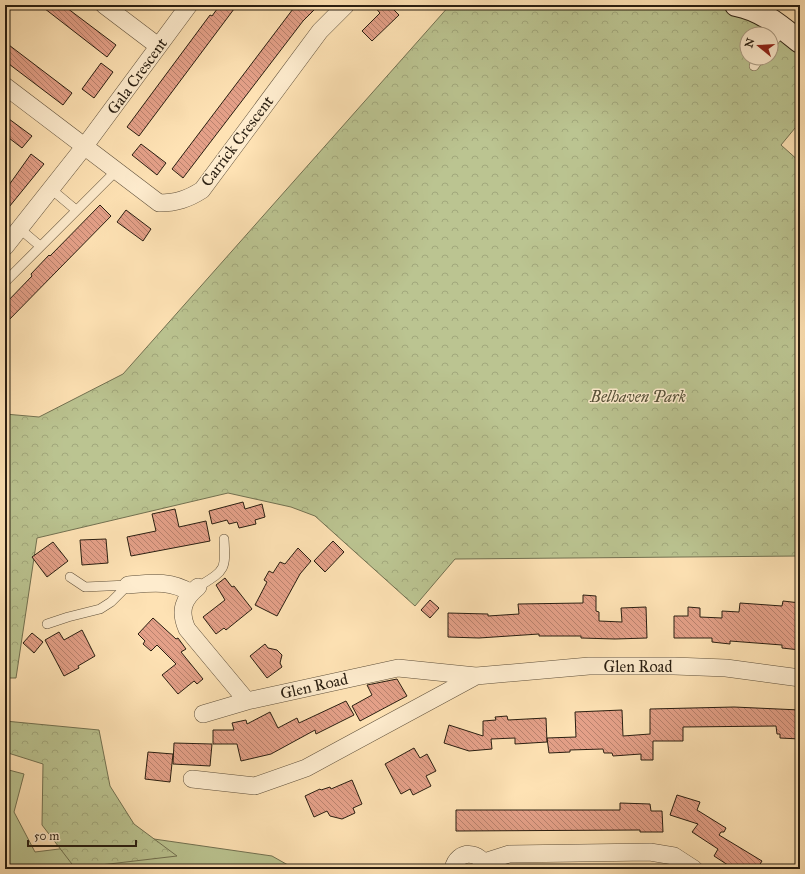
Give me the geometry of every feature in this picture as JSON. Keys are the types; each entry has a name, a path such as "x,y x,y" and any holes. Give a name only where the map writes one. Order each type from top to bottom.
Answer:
{"street":[{"path":"104,5 158,46"},
{"name":"Gala Crescent","path":"5,247 84,147 190,5"},
{"name":"Carrick Crescent","path":"84,147 159,203 172,203 190,198 202,190 320,31 346,5"},
{"path":"736,5 750,8 764,14 785,39"},
{"path":"5,86 84,147"},
{"path":"128,585 152,583 179,585 195,590"},
{"path":"195,590 188,595 183,608 183,619 187,629 247,702"},
{"name":"Glen Road","path":"203,714 247,702 398,668 476,676 589,666 674,666 726,668 800,678"},
{"name":"Glen Road","path":"192,779 255,786 306,768 357,739 476,676"},
{"path":"453,869 457,859 466,854 478,856 485,866 509,854 650,852 674,856 694,869"}],"lane":[{"path":"5,282 116,171"},
{"path":"51,189 76,210"},
{"path":"20,229 40,246"},
{"path":"195,590 220,573 223,568 225,560 224,539"},
{"path":"70,576 85,586 128,585"},
{"path":"47,624 100,609 111,602 128,585"}],"green space":[{"name":"Belhaven Park","path":"450,5 771,5 764,14 800,42 800,122 781,145 800,162 800,556 455,559 415,606 315,516 291,507 228,493 37,538 16,678 5,678 5,414 39,417 123,374"},
{"path":"5,721 99,730 110,786 134,824 177,856 75,868 42,825 43,764 5,752"},
{"path":"5,769 24,774 14,812 35,852 147,838 272,856 295,869 5,869"}],"building":[{"path":"40,5 63,5 116,45 107,57"},
{"path":"220,5 237,5 139,136 127,127 210,15 212,16"},
{"path":"296,5 319,5 303,21 183,178 172,169"},
{"path":"373,5 389,5 399,15 372,41 362,31 380,13"},
{"path":"5,42 72,93 63,105 5,61"},
{"path":"101,63 113,72 94,98 82,89"},
{"path":"5,116 32,136 22,148 5,135"},
{"path":"141,144 166,163 157,175 132,155"},
{"path":"31,154 44,164 5,212 5,182 9,185"},
{"path":"100,205 111,216 5,324 5,304 32,276 31,274 49,255 50,256"},
{"path":"126,210 151,229 143,241 117,222"},
{"path":"243,502 245,509 262,504 265,517 255,520 256,524 239,528 237,522 229,524 227,520 212,524 209,511"},
{"path":"175,509 179,527 206,521 210,541 131,556 127,537 156,531 152,514"},
{"path":"106,539 108,563 82,565 80,540"},
{"path":"333,541 344,552 325,572 314,561"},
{"path":"53,542 68,561 47,577 32,557"},
{"path":"298,548 311,561 300,574 277,616 255,605 267,582 264,580 269,571 273,573 280,562 285,564"},
{"path":"225,578 232,587 234,586 252,609 226,630 224,628 216,634 203,617 225,600 216,585"},
{"path":"583,595 596,596 596,611 599,612 599,621 622,622 621,608 646,607 647,638 581,638 581,636 539,636 539,634 479,638 448,637 448,613 488,614 488,616 519,614 518,604 583,603"},
{"path":"430,600 439,608 430,618 421,610"},
{"path":"783,601 800,603 800,650 782,648 782,645 730,641 730,644 712,642 712,638 674,638 674,616 688,616 688,607 700,608 700,617 722,618 722,611 739,612 740,603 782,606"},
{"path":"153,618 176,639 178,638 186,649 181,652 203,679 197,684 194,681 178,694 162,675 176,664 157,645 151,651 143,644 145,641 138,634"},
{"path":"82,630 95,656 78,666 79,668 64,676 45,640 59,632 64,640"},
{"path":"32,633 43,642 34,653 23,643"},
{"path":"265,644 268,648 277,650 282,655 280,663 282,667 267,678 250,656"},
{"path":"397,679 407,696 360,721 352,706 372,695 367,685"},
{"path":"346,701 354,715 316,734 315,730 271,754 241,761 237,744 213,744 213,730 234,730 232,723 246,720 247,724 270,712 278,728 297,718 299,723"},
{"path":"734,707 800,710 800,739 780,738 780,734 777,734 776,726 683,727 683,741 653,741 653,760 641,760 641,754 613,756 612,753 604,753 603,749 570,750 570,752 549,753 547,738 576,737 575,712 622,710 623,736 650,734 650,709"},
{"path":"507,716 508,720 546,718 547,742 515,744 515,738 491,739 492,749 469,751 444,743 449,725 483,736 483,721 496,720 495,717"},
{"path":"174,743 212,744 210,766 173,764"},
{"path":"414,748 420,758 427,754 436,771 426,776 431,786 413,795 410,789 401,794 385,764"},
{"path":"148,752 173,754 170,782 145,779"},
{"path":"352,780 362,804 353,808 355,813 342,819 330,816 327,811 314,817 305,796 320,789 330,787 331,789"},
{"path":"677,795 700,802 697,810 726,828 724,832 721,832 719,835 762,861 757,869 734,869 714,856 718,849 692,832 698,824 670,815"},
{"path":"620,803 650,804 651,811 662,811 663,832 640,832 640,830 456,831 456,810 620,810"}]}
